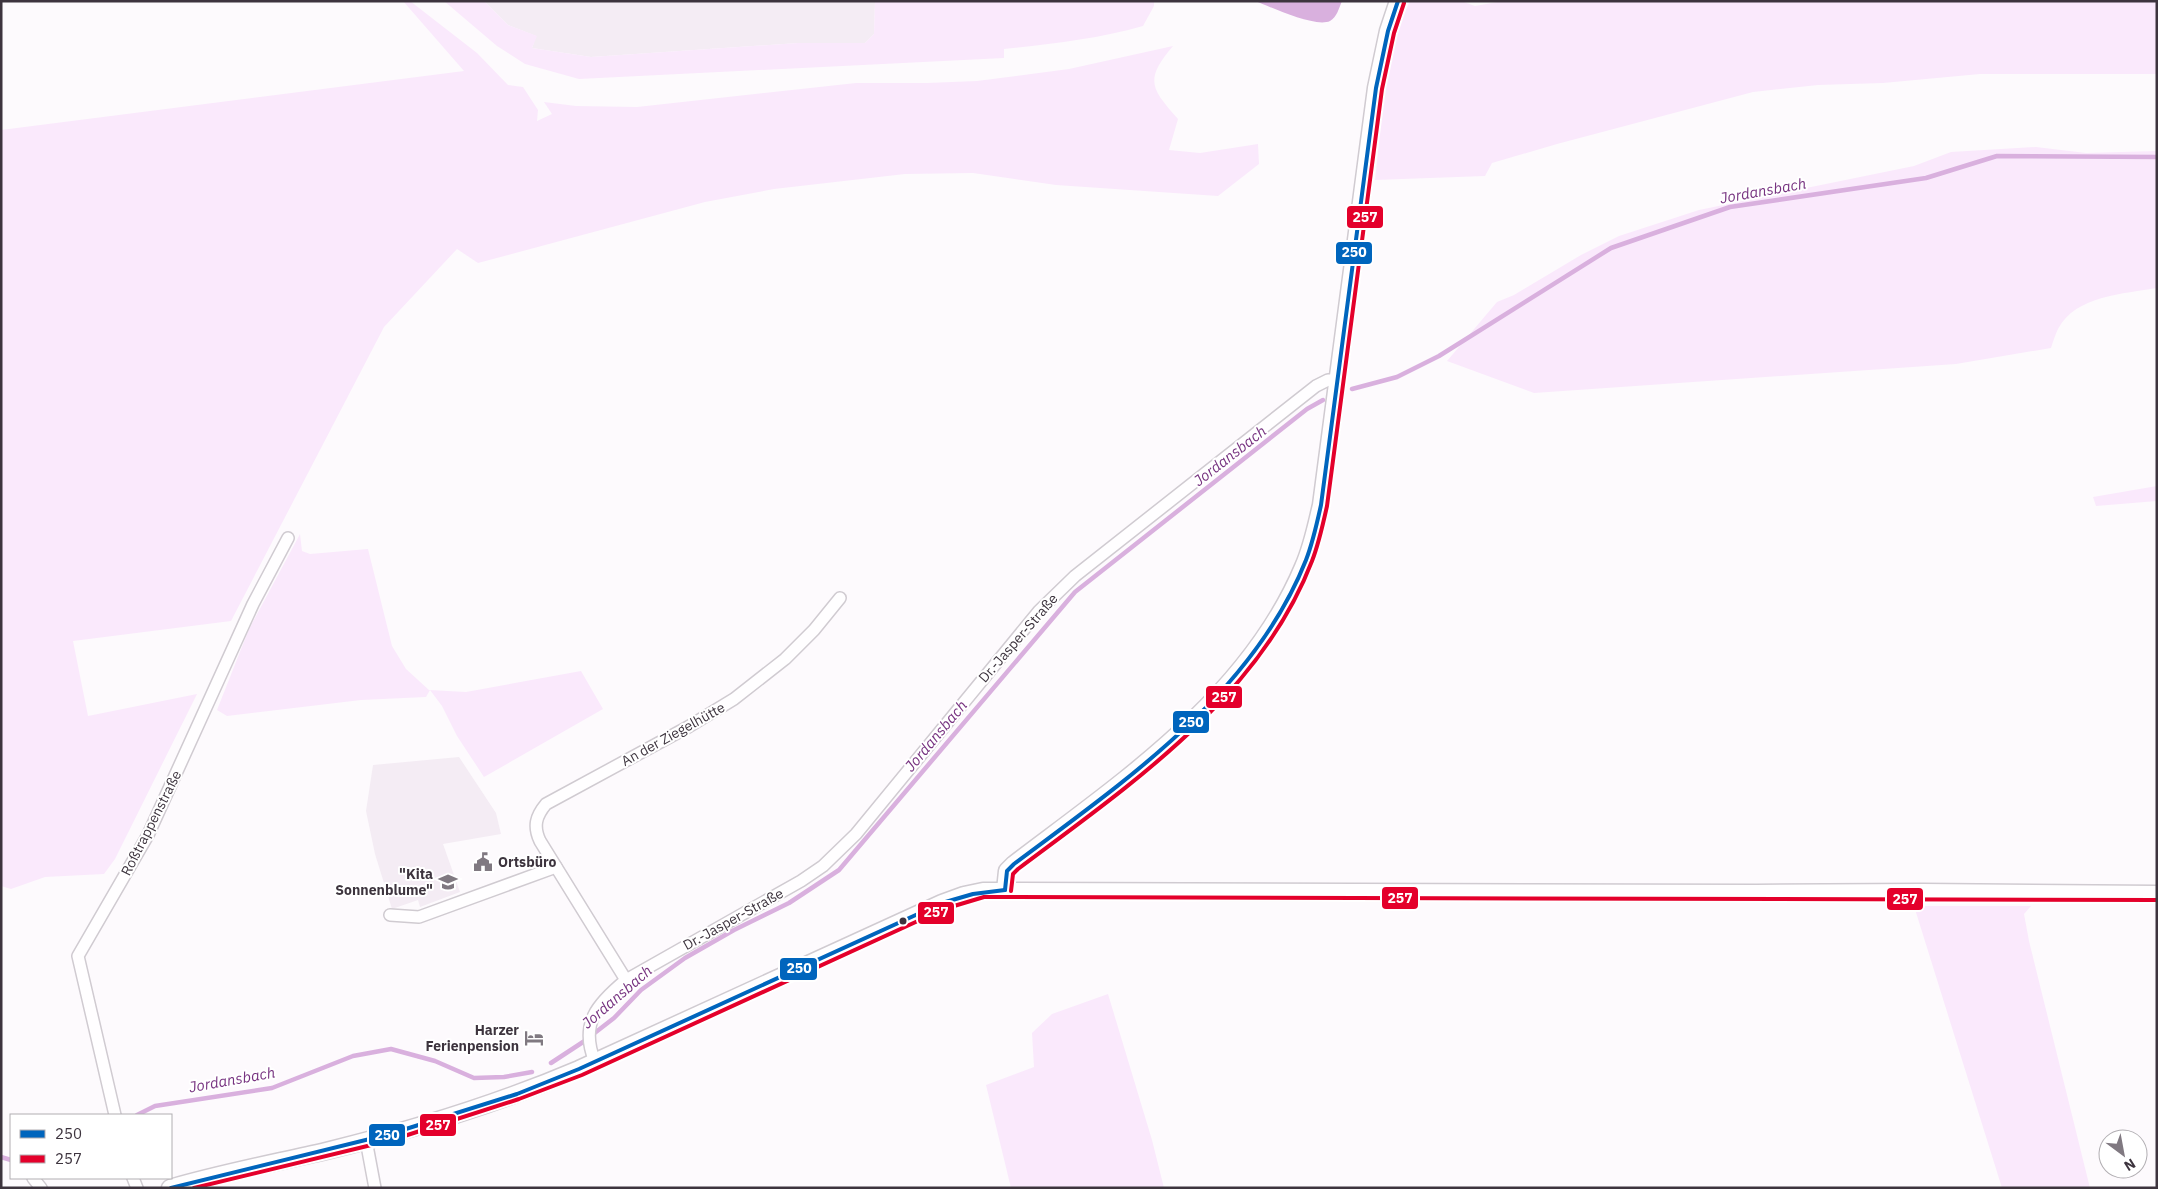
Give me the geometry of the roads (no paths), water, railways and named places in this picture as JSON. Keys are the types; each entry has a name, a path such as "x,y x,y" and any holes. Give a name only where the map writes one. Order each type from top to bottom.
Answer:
{"main road":[{"path":"1004,890 1007,871 1014,864 1129,776 1178,734 1233,677 1274,621 1296,584 1313,541 1321,505 1376,88 1388,32 1398,1"},
{"path":"170,1188 366,1140 492,1103 551,1081 592,1056 942,903 983,891 2157,894"}],"street":[{"name":"Dr.-Jasper-Straße","path":"592,1056 590,1028 597,1008 605,998 626,980 801,881 823,866 862,827 1039,611 1057,593 1082,570 1316,386 1328,380 1338,380"},
{"name":"Roßtrappenstraße","path":"115,1114 78,956 148,836 253,604 288,538"},
{"name":"An der Ziegelhütte","path":"626,980 556,868 536,831 535,823 538,814 546,804 688,727 734,699 785,659 814,630 840,598"},
{"path":"390,915 419,917 556,868"},
{"path":"366,1140 375,1188"}],"waterway":[{"name":"Jordansbach","path":"1352,389 1397,377 1439,356 1611,248 1730,207 1926,178 1997,156 2157,157"},
{"name":"Jordansbach","path":"551,1063 583,1042 614,1018 641,990 685,958 734,930 789,903 839,870 1075,592 1307,409 1323,400"},
{"name":"Jordansbach","path":"139,1114 155,1106 272,1088 353,1056 391,1049 435,1061 474,1078 504,1077 532,1072"},
{"name":"Jordansbach","path":"1,1157 10,1160"}],"place":[{"name":"Ortsbüro","path":"483,862"},
{"name":"\"Kita Sonnenblume\"","path":"448,882"},
{"name":"Harzer Ferienpension","path":"534,1038"}]}
